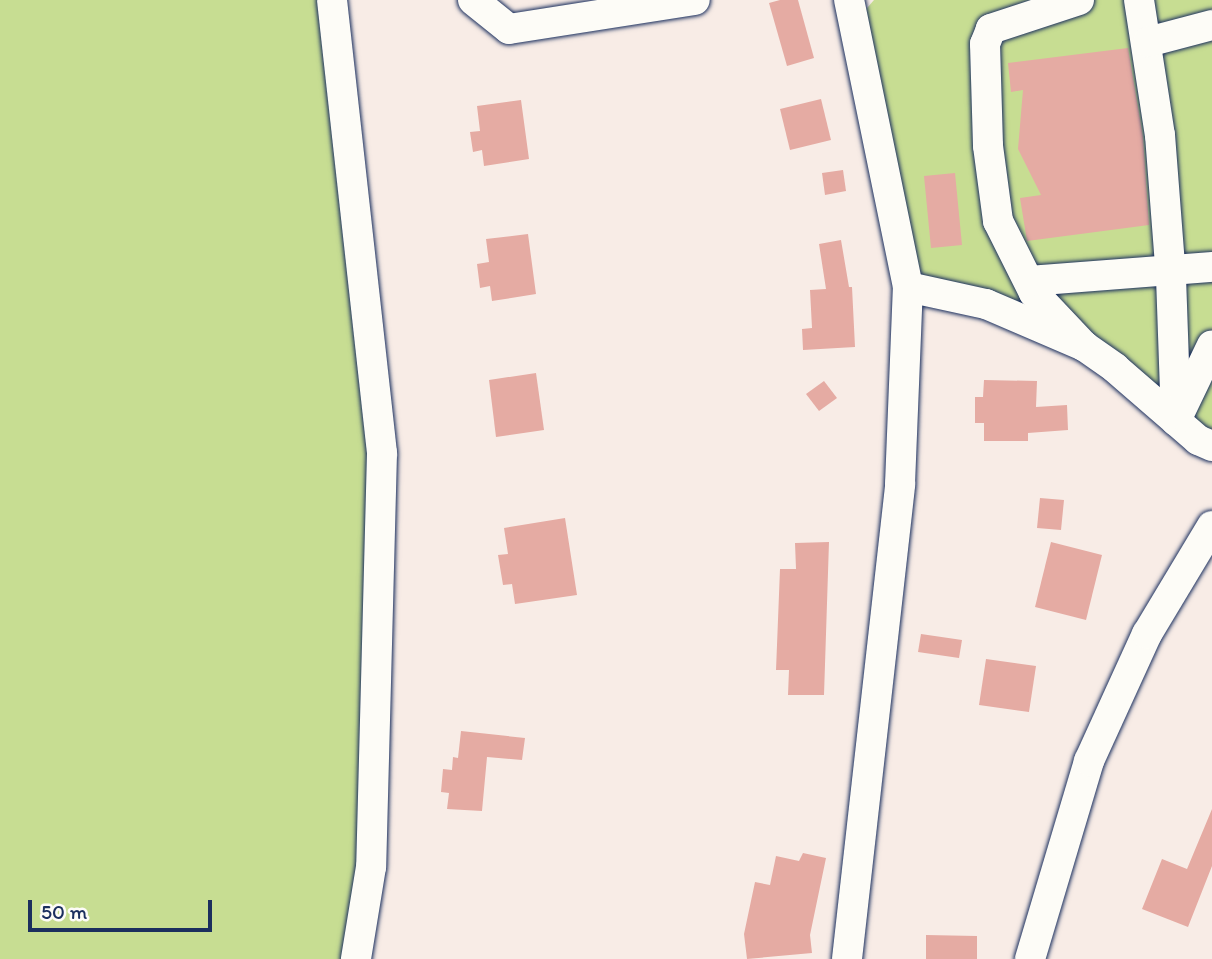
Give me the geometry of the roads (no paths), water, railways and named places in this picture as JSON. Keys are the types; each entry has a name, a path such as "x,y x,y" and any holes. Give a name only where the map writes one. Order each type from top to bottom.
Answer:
{"street":[{"path":"332,0 382,453 371,867 356,959"},
{"path":"473,0 509,29 609,6 695,0"},
{"path":"1079,0 991,29 985,44 988,146 998,220 1034,293 1084,346 1198,440 1212,446"},
{"path":"1139,0 1148,42 1160,135 1171,270 1176,421"},
{"path":"847,959 900,484 908,287 859,7"},
{"path":"1148,42 1212,25"},
{"path":"1028,281 1212,267"},
{"path":"908,287 986,304 1084,346"},
{"path":"1176,421 1212,345"},
{"path":"1030,959 1089,761 1147,634 1212,526"}]}
